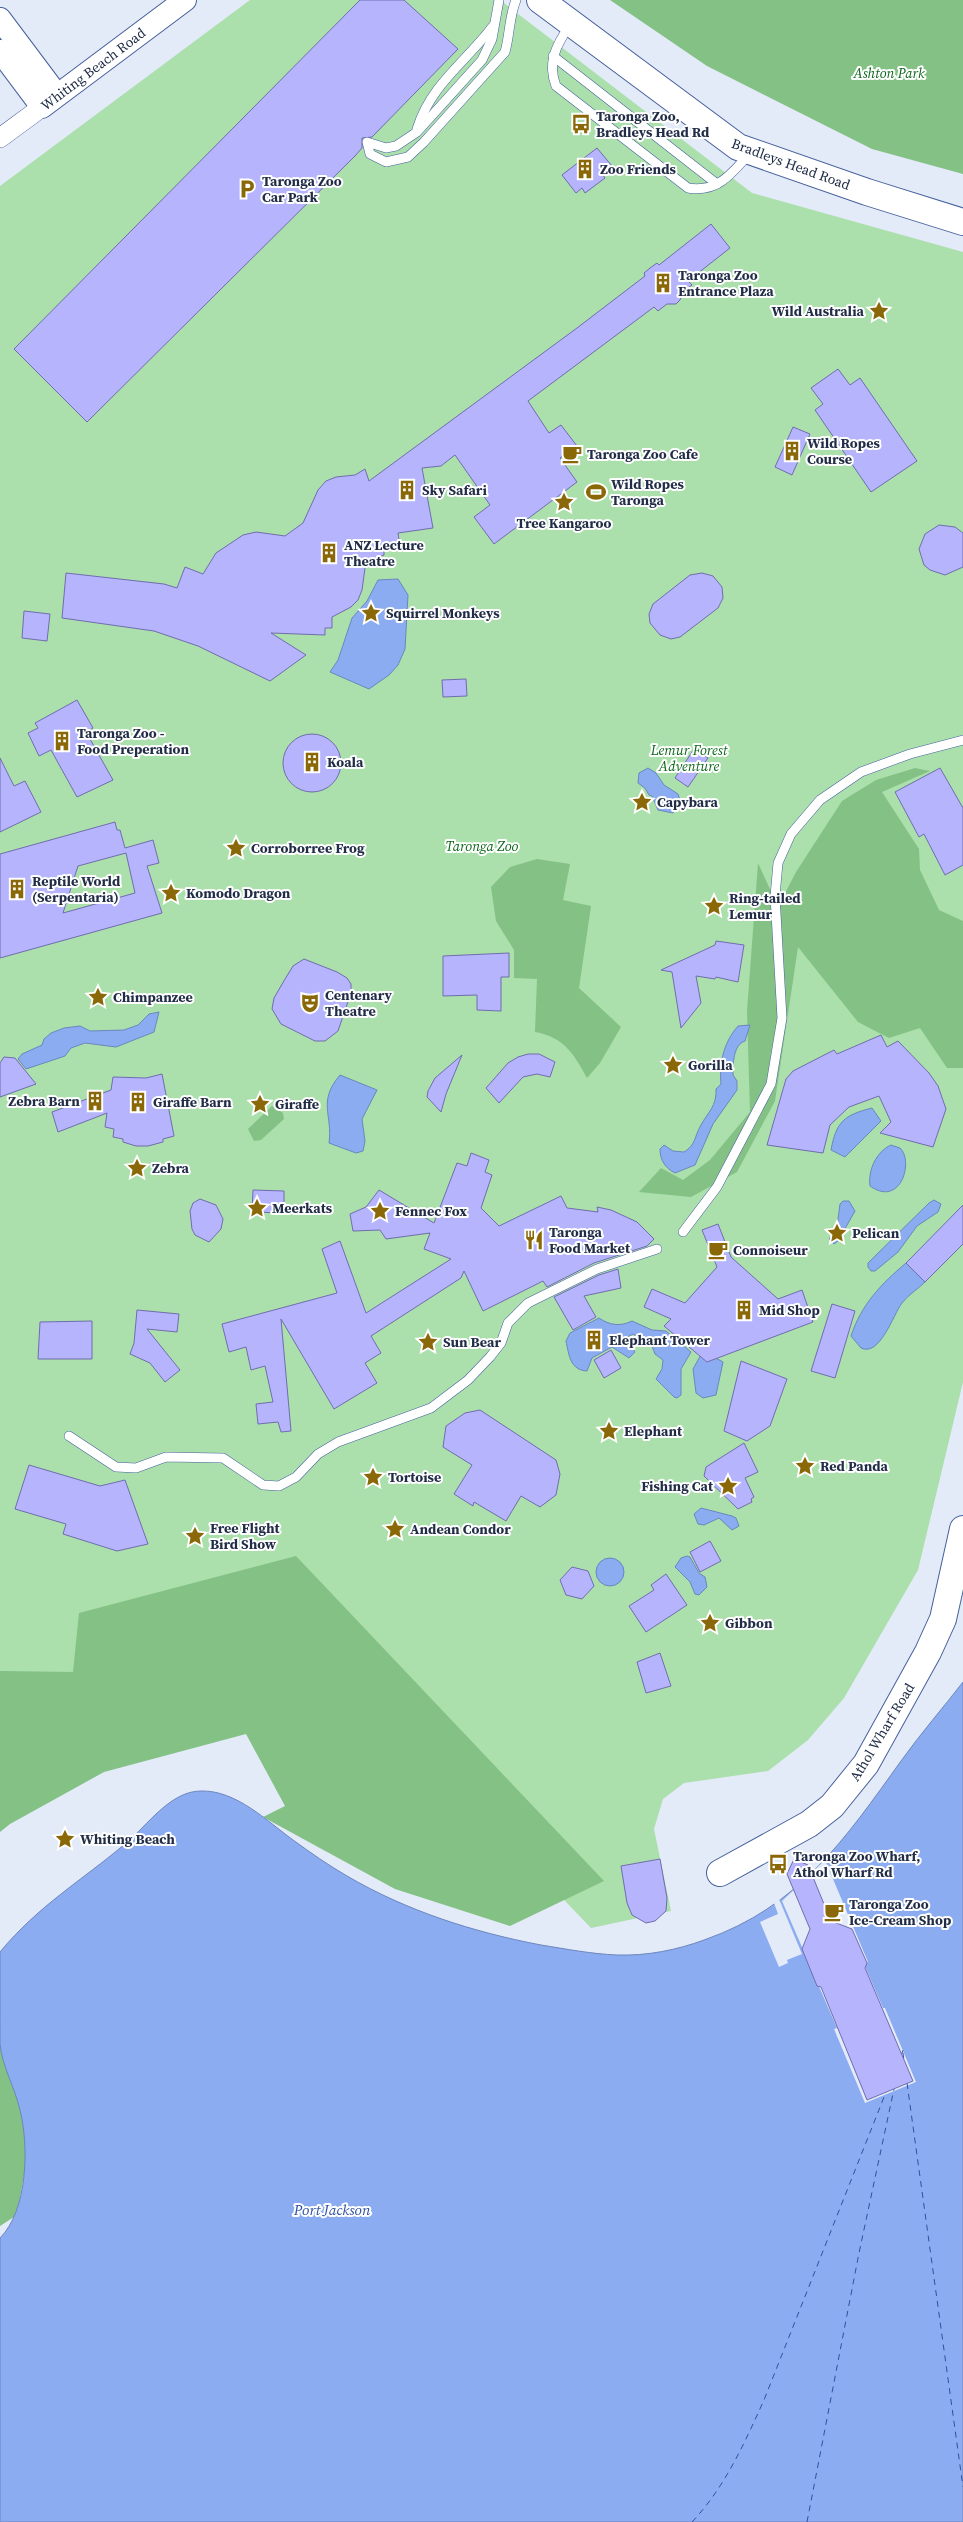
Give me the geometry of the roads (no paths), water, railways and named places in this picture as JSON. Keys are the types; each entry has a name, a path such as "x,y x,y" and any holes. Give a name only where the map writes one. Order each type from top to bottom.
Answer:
{"main road":[{"name":"Bradleys Head Road","path":"540,0 725,139 750,152 963,222"},
{"name":"Athol Wharf Road","path":"720,1873 809,1824 832,1806 866,1764 928,1652 943,1619 963,1529"}],"street":[{"name":"Whiting Beach Road","path":"0,138 185,0"},
{"path":"0,19 49,101"},
{"path":"0,51 49,101"}],"lane":[{"path":"499,0 492,39 482,60 417,132 396,146 386,148 367,142 370,154 386,162 397,161 408,157 420,146 505,52 509,37 510,12 516,0"},
{"path":"572,23 560,39 553,56 551,72 556,86 688,188 703,190 717,184 750,152"},
{"path":"417,132 427,103 439,86 494,24"},
{"path":"553,56 717,184"},
{"path":"683,1232 717,1187 771,1084 782,1018 775,896 778,863 791,834 820,800 861,772 910,754 963,740"},
{"path":"69,1436 116,1467 136,1468 166,1457 223,1458 263,1485 279,1486 296,1477 318,1454 338,1442 431,1408 468,1380 490,1357 501,1343 508,1323 528,1303 596,1269 657,1249"}],"water":[{"path":"398,579 408,595 405,649 398,665 389,675 369,689 330,672 338,660 352,618 367,601 378,580"},
{"path":"648,768 656,773 664,785 678,794 680,800 673,813 658,810 652,796 638,783 639,773"},
{"path":"159,1012 154,1032 116,1047 85,1043 71,1048 65,1056 26,1069 18,1059 22,1054 42,1045 44,1039 51,1033 64,1028 80,1026 90,1031 124,1030 138,1025 149,1014"},
{"path":"750,1025 745,1041 738,1046 734,1055 733,1075 737,1081 737,1090 713,1124 695,1165 675,1173 668,1169 664,1163 660,1149 664,1145 673,1151 684,1152 691,1147 701,1125 714,1104 716,1089 721,1084 722,1060 729,1039 738,1026"},
{"path":"340,1075 377,1090 362,1119 365,1141 363,1151 356,1153 329,1143 327,1101 333,1085"},
{"path":"872,1108 881,1121 845,1157 831,1150 833,1140 843,1121 854,1114"},
{"path":"891,1145 900,1148 904,1154 905,1172 897,1187 890,1191 881,1191 870,1186 870,1174 877,1157"},
{"path":"934,1200 941,1204 938,1212 917,1226 898,1252 875,1271 871,1271 868,1263"},
{"path":"843,1201 849,1201 855,1211 838,1241 834,1244 829,1239 837,1227 840,1204"},
{"path":"906,1263 925,1282 902,1303 880,1341 868,1349 861,1348 851,1336 860,1314 880,1287"},
{"path":"599,1318 615,1324 632,1321 652,1330 666,1331 691,1352 681,1369 681,1395 677,1398 674,1397 656,1379 662,1369 663,1360 655,1354 652,1346 633,1334 626,1338 635,1352 629,1358 612,1347 592,1358 587,1371 577,1368 571,1361 566,1341 570,1333"},
{"path":"703,1351 723,1362 716,1395 703,1398 696,1393 693,1369"},
{"path":"701,1508 732,1516 736,1518 739,1526 732,1530 719,1518 704,1525 698,1524 694,1514"},
{"path":"690,1557 699,1573 705,1577 707,1587 699,1595 695,1594 690,1582 675,1567 681,1558"},
{"path":"610,1558 620,1562 624,1572 620,1582 610,1586 600,1582 596,1572 600,1562"},
{"name":"Port Jackson","path":"963,1682 963,2522 0,2522 0,2238 9,2226 21,2195 24,2177 25,2141 20,2110 1,2052 0,1952 45,1907 125,1844 169,1803 179,1797 201,1791 214,1792 239,1801 333,1868 393,1900 441,1919 516,1940 589,1952 628,1955 683,1947 737,1926 767,1909 817,1867 860,1817 916,1740"}],"place":[{"name":"Taronga Zoo, Bradleys Head Rd","path":"581,124"},
{"name":"Zoo Friends","path":"585,169"},
{"name":"Taronga Zoo Car Park","path":"247,189"},
{"name":"Taronga Zoo Entrance Plaza","path":"663,283"},
{"name":"Wild Australia","path":"879,311"},
{"name":"Wild Ropes Course","path":"792,451"},
{"name":"Taronga Zoo Cafe","path":"572,454"},
{"name":"Sky Safari","path":"407,490"},
{"name":"Wild Ropes Taronga","path":"596,492"},
{"name":"Tree Kangaroo","path":"564,502"},
{"name":"ANZ Lecture Theatre","path":"329,553"},
{"name":"Squirrel Monkeys","path":"371,613"},
{"name":"Taronga Zoo - Food Preperation","path":"62,741"},
{"name":"Koala","path":"312,762"},
{"name":"Capybara","path":"642,802"},
{"name":"Corroborree Frog","path":"236,848"},
{"name":"Reptile World (Serpentaria)","path":"17,889"},
{"name":"Komodo Dragon","path":"171,893"},
{"name":"Ring-tailed Lemur","path":"714,906"},
{"name":"Chimpanzee","path":"98,997"},
{"name":"Centenary Theatre","path":"310,1003"},
{"name":"Gorilla","path":"673,1065"},
{"name":"Zebra Barn","path":"95,1101"},
{"name":"Giraffe Barn","path":"138,1102"},
{"name":"Giraffe","path":"260,1104"},
{"name":"Zebra","path":"137,1168"},
{"name":"Meerkats","path":"257,1208"},
{"name":"Fennec Fox","path":"380,1211"},
{"name":"Pelican","path":"837,1233"},
{"name":"Taronga Food Market","path":"534,1240"},
{"name":"Connoiseur","path":"718,1250"},
{"name":"Mid Shop","path":"744,1310"},
{"name":"Elephant Tower","path":"594,1340"},
{"name":"Sun Bear","path":"428,1342"},
{"name":"Elephant","path":"609,1431"},
{"name":"Red Panda","path":"805,1466"},
{"name":"Tortoise","path":"373,1477"},
{"name":"Fishing Cat","path":"728,1486"},
{"name":"Andean Condor","path":"395,1529"},
{"name":"Free Flight Bird Show","path":"195,1536"},
{"name":"Gibbon","path":"710,1623"},
{"name":"Whiting Beach","path":"65,1839"},
{"name":"Taronga Zoo Wharf, Athol Wharf Rd","path":"778,1864"},
{"name":"Taronga Zoo Ice-Cream Shop","path":"834,1912"}],"park label":[{"name":"Ashton Park","path":"889,73"},
{"name":"Lemur Forest Adventure","path":"689,758"},
{"name":"Taronga Zoo","path":"482,846"}]}
